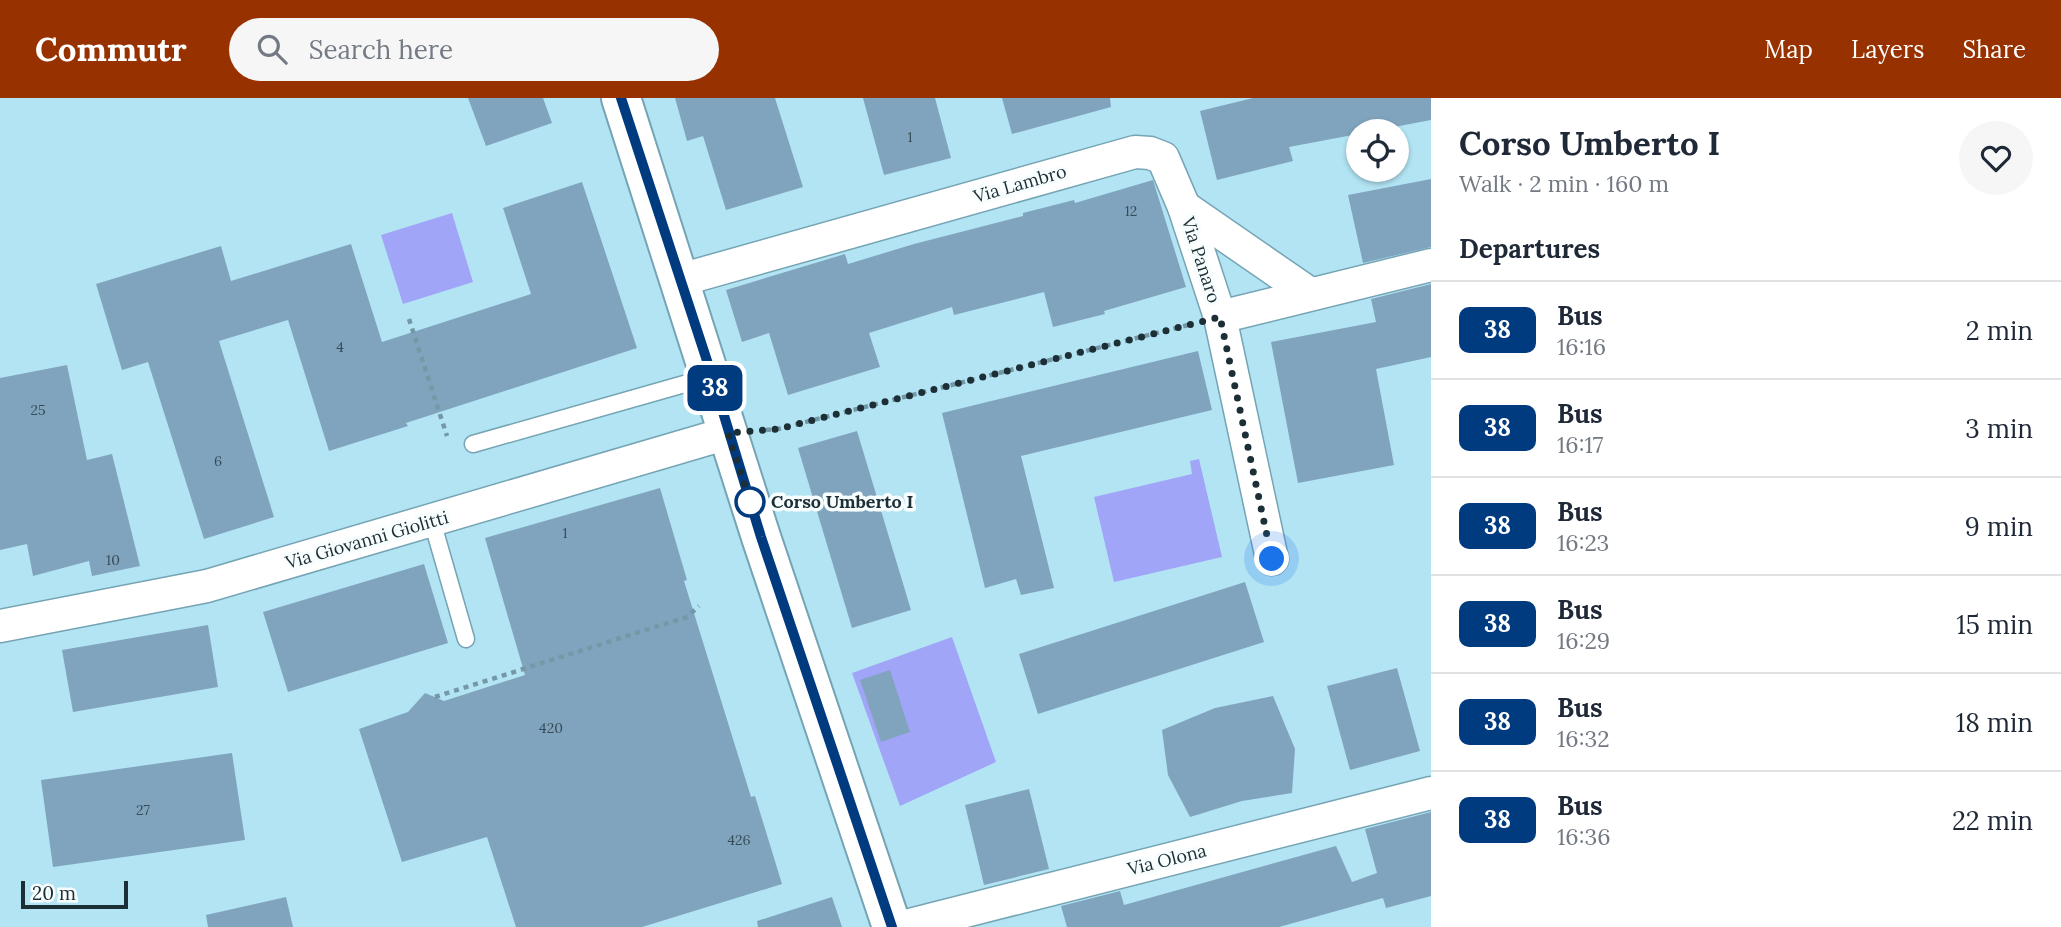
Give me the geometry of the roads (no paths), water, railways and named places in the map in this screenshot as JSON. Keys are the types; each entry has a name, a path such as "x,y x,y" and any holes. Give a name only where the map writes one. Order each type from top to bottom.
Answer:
{"main road":[{"path":"621,98 712,376 728,433 892,927"}],"street":[{"name":"Via Lambro","path":"680,280 1135,152 1150,153 1163,158 1184,206"},
{"path":"1184,206 1310,294"},
{"name":"Via Panaro","path":"1184,206 1220,317 1272,559"},
{"path":"1220,317 1431,265"},
{"name":"Via Giovanni Giolitti","path":"0,626 208,586 728,433"},
{"name":"Via Olona","path":"902,927 1431,793"}],"lane":[{"path":"473,444 712,376"},
{"path":"432,521 466,639"}],"place":[{"name":"Corso Umberto I","path":"750,502"}]}
